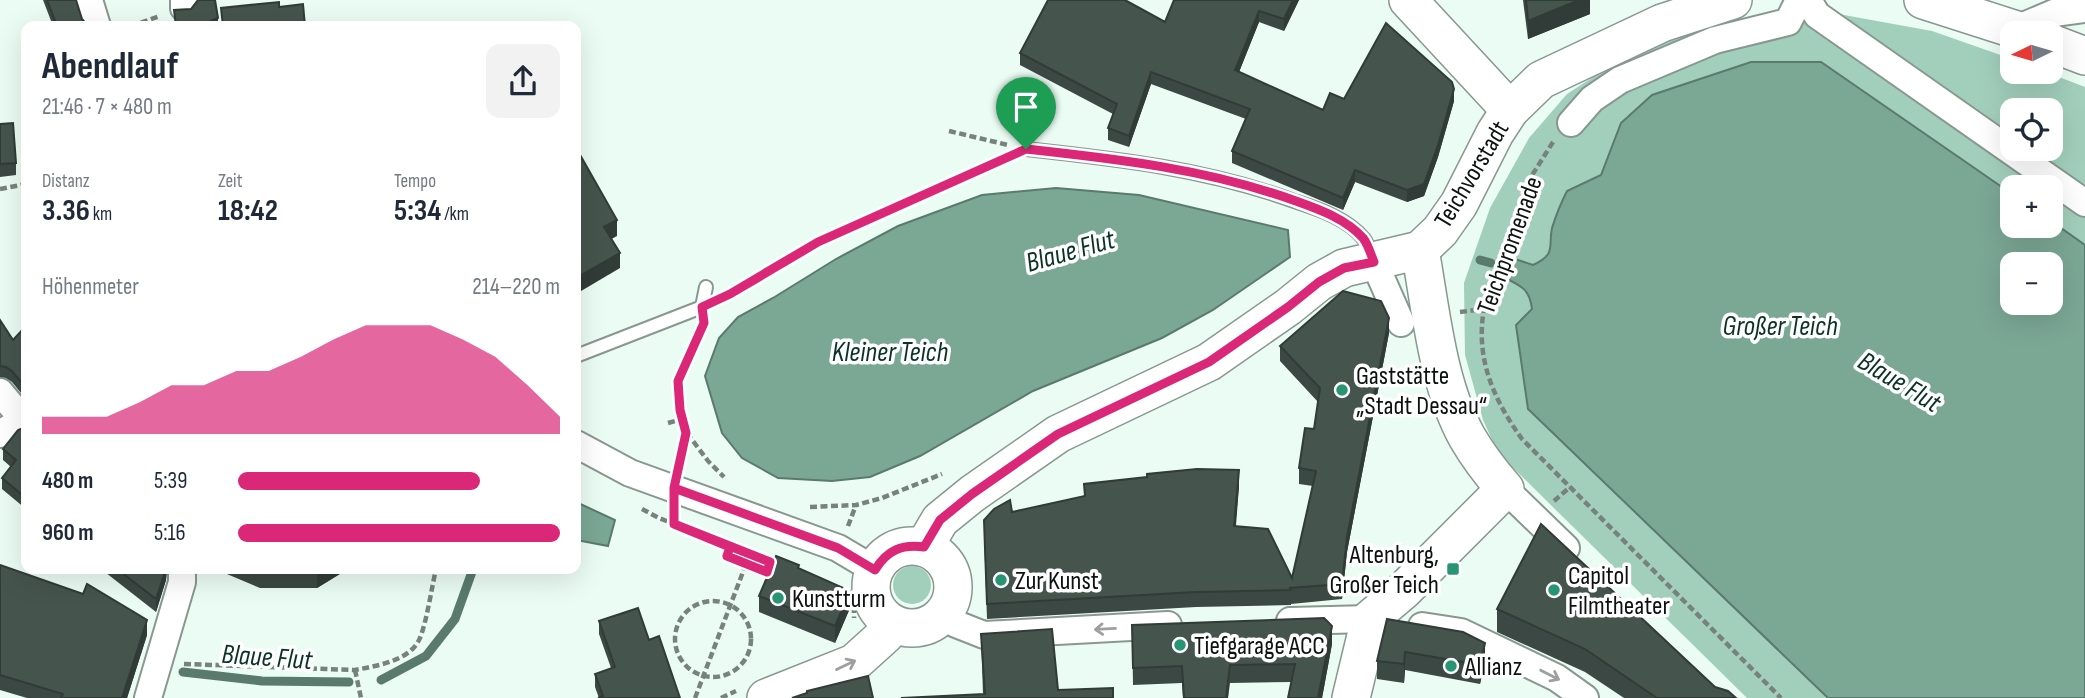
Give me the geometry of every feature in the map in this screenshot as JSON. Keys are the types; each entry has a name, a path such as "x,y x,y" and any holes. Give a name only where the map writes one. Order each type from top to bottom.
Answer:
{"street":[{"path":"89,0 95,21"},
{"path":"1408,0 1510,110"},
{"name":"Teichvorstadt","path":"1505,489 1466,435 1447,389 1420,250 1440,231 1459,204 1495,133 1510,110 1541,80 1662,23 1733,0"},
{"path":"1571,122 1592,99 1620,80 1715,40 1788,22 1798,0"},
{"path":"1808,0 1817,15 2085,204"},
{"path":"1923,0 2000,24"},
{"path":"2039,21 2054,13 2085,9"},
{"path":"2063,48 2085,56"},
{"path":"924,547 940,520 972,494 1058,434 1209,362 1319,282 1344,268 1420,250"},
{"path":"1374,262 1401,323"},
{"path":"0,391 21,418"},
{"path":"0,434 21,424"},
{"path":"581,447 630,473 838,548 875,570"},
{"path":"1351,698 1370,619 1403,591 1505,489 1581,562"},
{"path":"913,545 924,547 936,553 951,572 953,584 949,606 930,624 906,628 892,624 876,606 872,594 875,570 890,552 913,545"},
{"path":"148,698 182,582 182,574"},
{"path":"943,614 956,624 984,635 1197,624"},
{"path":"1264,622 1370,619 1461,632 1557,678 1585,698"},
{"path":"766,692 854,663 885,635 892,624"}],"lane":[{"path":"1026,149 1124,159 1182,169 1248,185 1317,209 1340,220 1364,239 1374,262"},
{"path":"581,354 702,307 706,287"}],"path":[{"name":"Teichpromenade","path":"1571,122 1553,142 1529,180 1484,309 1480,331 1490,385 1503,413 1522,439 1781,698"},
{"path":"949,131 1026,149"},
{"path":"728,481 686,433 682,419 678,381 704,323 702,307 730,294 818,242 1026,149"},
{"path":"0,189 21,185"},
{"path":"668,423 682,419"},
{"path":"686,433 674,488 674,524 780,566"},
{"path":"800,507 856,505 882,498 951,470"},
{"path":"730,547 727,556 767,572 770,562"},
{"path":"695,698 746,564"},
{"path":"159,662 355,670 376,666 405,655 419,641 435,574"},
{"path":"842,592 854,608 854,623"},
{"path":"845,606 849,598"},
{"path":"716,600 741,612 748,624 751,638 749,652 741,664 730,672 717,677 702,675 690,669 681,659 676,646 676,632 681,619 690,608 702,602 716,600"},
{"path":"355,670 361,698"},
{"path":"721,698 766,692"}],"shaded area":[{"name":"Großer Teich","path":"1800,7 1932,31 2000,55 2000,84 2063,84 2063,79 2085,87 2085,698 1747,698 1498,453 1483,420 1465,355 1464,283 1490,208 1529,138 1567,94 1624,57 1694,30"},
{"path":"912,566 926,571 931,585 926,599 912,604 898,599 893,585 898,571"}],"water":[{"name":"Großer Teich","path":"1751,62 1821,62 2000,186 2000,238 2063,238 2063,229 2085,245 2085,698 1828,698 1528,409 1516,325 1532,309 1524,289 1505,278 1512,258 1533,265 1549,253 1554,223 1567,191 1601,175 1621,123 1652,95"},
{"name":"Kleiner Teich","path":"1056,188 1139,195 1288,230 1290,257 1213,310 1162,338 1033,391 920,456 870,477 832,481 778,478 742,458 722,433 705,376 719,338 738,317 898,226 982,195"},
{"path":"581,504 615,520 608,546 581,541"}],"building":[{"path":"47,0 76,0 84,21 55,21"},
{"path":"198,0 215,0 218,18 211,21 175,21 174,10 191,9"},
{"path":"1048,0 1125,0 1165,22 1174,0 1293,0 1284,19 1259,11 1235,70 1323,110 1330,93 1344,99 1386,23 1452,82 1454,89 1424,184 1407,190 1355,170 1343,198 1232,151 1250,109 1151,72 1129,136 1108,128 1117,104 1020,53"},
{"path":"1526,0 1579,0 1528,21"},
{"path":"279,2 279,7 303,4 305,21 222,21 221,8"},
{"path":"13,123 16,163 0,164 0,124"},
{"path":"581,157 617,220 604,227 620,253 581,275"},
{"path":"1343,291 1381,301 1389,318 1347,537 1342,584 1290,588 1291,590 1196,592 987,604 984,520 994,509 1010,500 1012,512 1085,496 1084,484 1197,469 1239,470 1234,526 1268,529 1292,578 1316,471 1299,468 1305,428 1314,429 1320,388 1280,346"},
{"path":"0,320 13,340 21,331 21,382 12,371 0,366"},
{"path":"21,429 21,494 2,478 16,460 3,449"},
{"name":"Capitol Filmtheater","path":"1541,524 1715,687 1728,691 1736,698 1657,698 1585,649 1497,609"},
{"path":"776,556 850,591 835,626 759,596"},
{"path":"0,565 83,594 87,584 147,620 122,698 61,698 63,694 0,675"},
{"path":"124,574 164,574 156,599"},
{"path":"638,608 649,640 659,636 680,698 598,698 603,696 595,674 615,667 599,621"},
{"path":"1324,618 1332,626 1318,698 1288,698 1295,664 1230,665 1226,698 1184,698 1182,666 1133,668 1132,625"},
{"path":"1387,619 1463,632 1485,643 1480,665 1405,652 1404,664 1377,661"},
{"path":"1052,629 1058,690 1113,688 1113,698 901,698 985,694 981,634"},
{"path":"868,676 873,698 792,698 807,691"}],"waterway":[{"name":"Blaue Flut","path":"1480,260 1491,263"},
{"name":"Blaue Flut","path":"381,680 426,656 455,619 471,574"},
{"name":"Blaue Flut","path":"183,672 262,681 349,682"}],"place":[{"name":"Gaststätte „Stadt Dessau“","path":"1342,390"},
{"name":"Altenburg, Großer Teich","path":"1453,569"},
{"name":"Zur Kunst","path":"1001,580"},
{"name":"Capitol Filmtheater","path":"1554,590"},
{"name":"Kunstturm","path":"778,598"},
{"name":"Tiefgarage ACC","path":"1180,645"},
{"name":"Allianz","path":"1451,666"}],"route":[{"path":"1026,149 818,242 730,294 702,307 704,323 689,351 678,381 680,410 686,433 674,488 674,524 730,547 727,556 767,572 770,562 674,524 674,488 838,548 875,570 890,552 913,545 924,547 940,520 972,494 1058,434 1209,362 1319,282 1344,268 1374,262 1364,239 1340,220 1317,209 1248,185 1182,169 1124,159 1026,149"}]}
